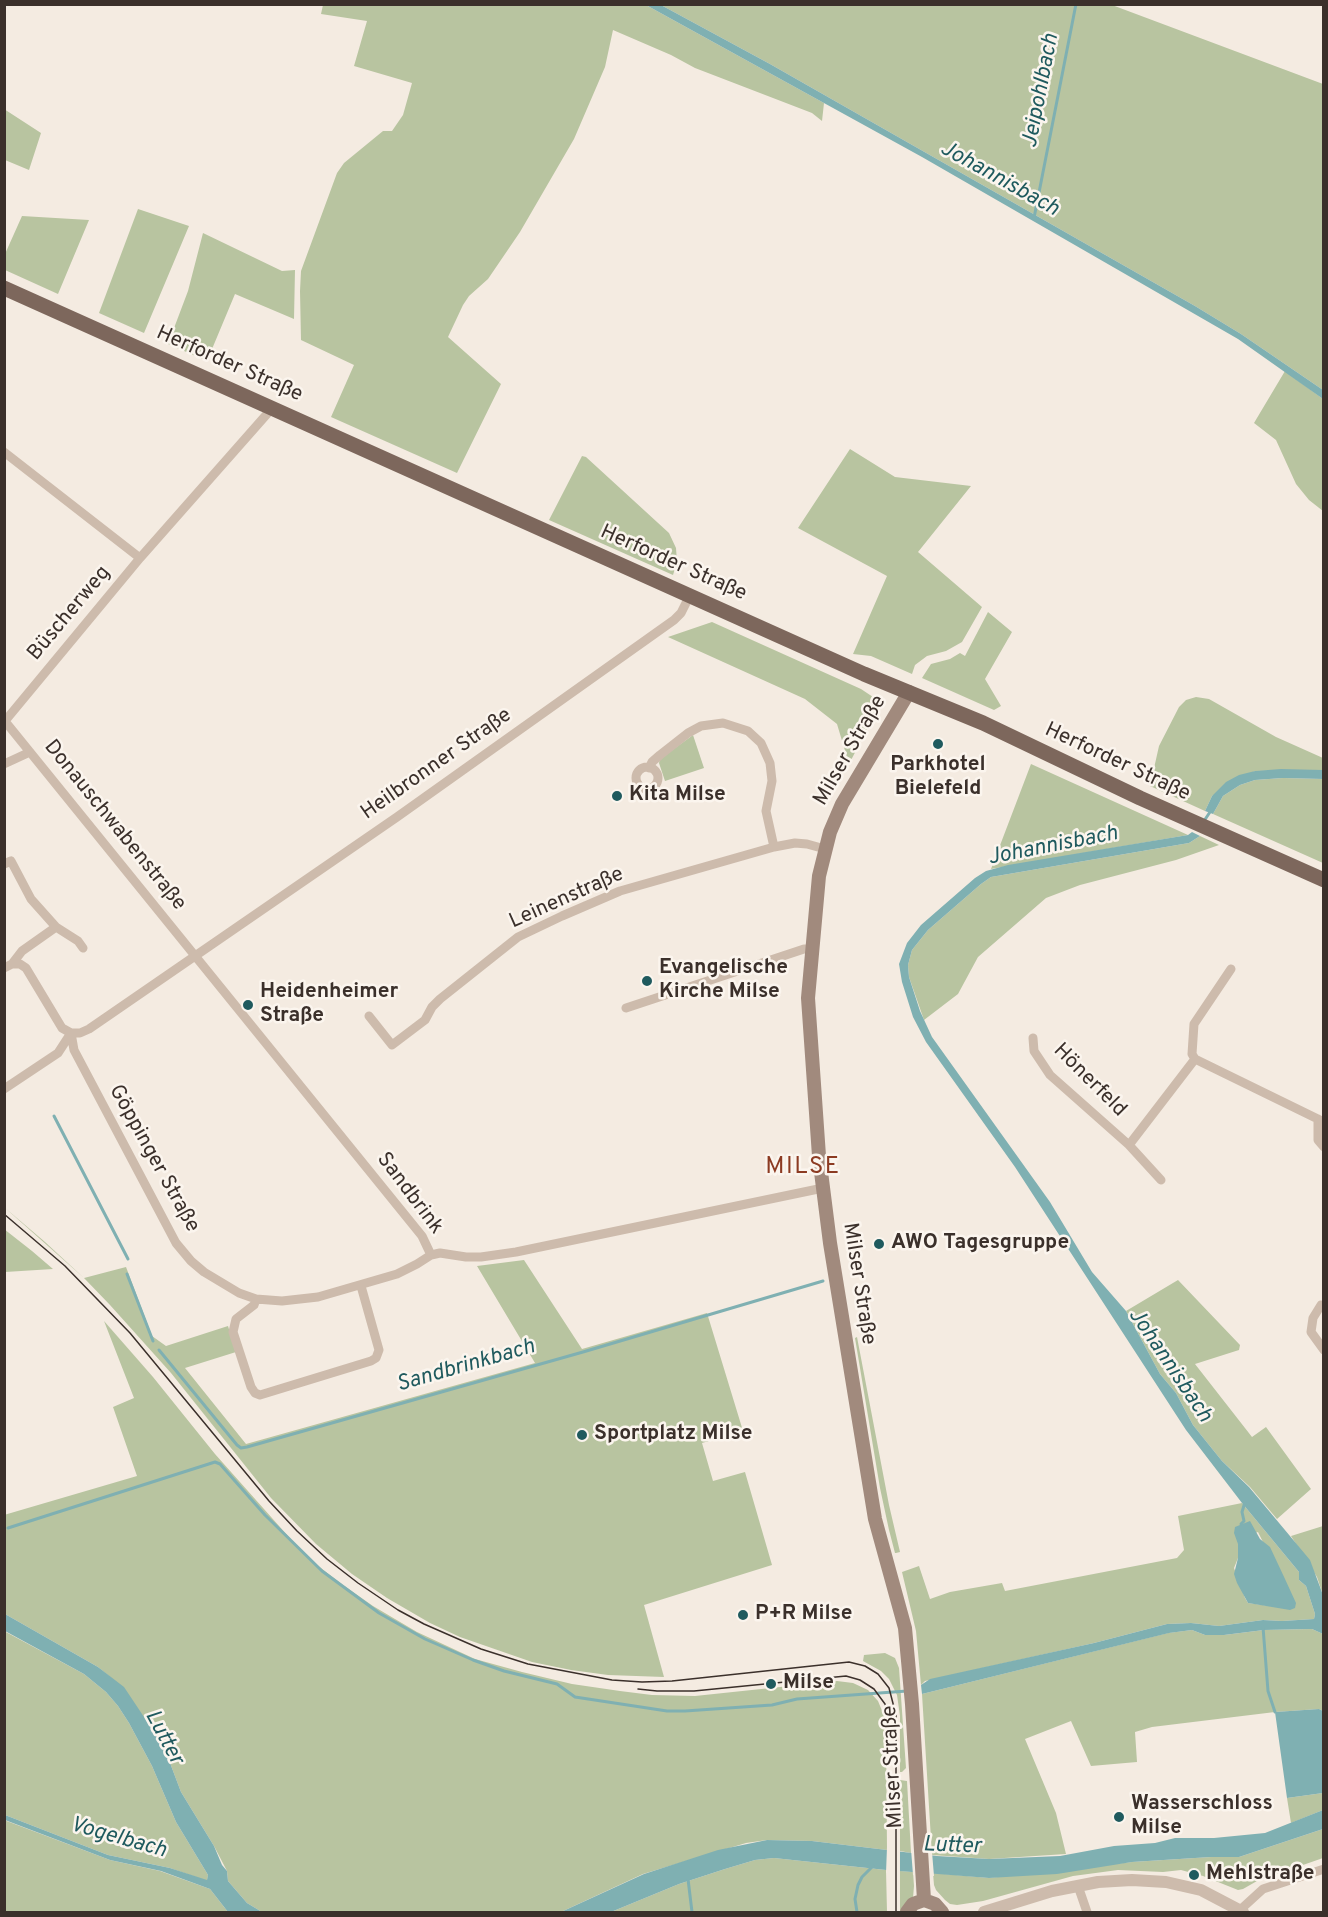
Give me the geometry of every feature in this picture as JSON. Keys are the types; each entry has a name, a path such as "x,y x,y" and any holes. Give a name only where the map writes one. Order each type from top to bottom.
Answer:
{"main road":[{"name":"Herforder Straße","path":"4,288 864,674 983,723 1323,880"},
{"name":"Milser Straße","path":"909,692 842,804 825,849 819,876 811,948 808,1014 823,1188 850,1370 875,1519 905,1628 924,1894"},
{"path":"907,1912 924,1894 942,1912"}],"street":[{"name":"Büscherweg","path":"5,720 140,558 267,414 270,406"},
{"name":"Büscherweg","path":"4,452 140,558"},
{"name":"Heilbronner Straße","path":"196,955 397,817 674,620 684,609 690,596"},
{"name":"Donauschwabenstraße","path":"5,720 196,955"},
{"path":"649,768 656,758 701,726 723,723 748,731 761,743 770,763 772,781 766,811 774,847"},
{"path":"4,764 30,752"},
{"name":"Leinenstraße","path":"369,1016 392,1045 425,1020 432,1007 440,999 526,933 579,908 620,891 774,847 795,843 825,849"},
{"path":"4,864 11,861 31,899 56,927 78,941 83,948"},
{"path":"8,966 22,951 56,927"},
{"path":"626,1008 811,948"},
{"path":"8,966 20,964 26,968 62,1028 71,1033 80,1033 196,955"},
{"name":"Sandbrink","path":"196,955 422,1236 431,1255 440,1252 466,1257 481,1257 516,1252 823,1188"},
{"path":"1231,969 1194,1024 1192,1054 1194,1059 1321,1121 1318,1140 1323,1147"},
{"path":"4,1089 58,1053 71,1033"},
{"name":"Göppinger Straße","path":"71,1033 74,1050 176,1243 204,1272 238,1293 256,1299 302,1300 361,1286 397,1274 431,1255"},
{"name":"Hönerfeld","path":"1033,1038 1034,1051 1050,1075 1129,1145 1161,1180"},
{"name":"Hönerfeld","path":"1129,1145 1194,1059"},
{"path":"256,1299 254,1305 236,1319 233,1332 250,1387 260,1395 376,1358 379,1350 361,1286"},
{"path":"1321,1305 1313,1318 1311,1332 1323,1350"},
{"path":"984,1912 1043,1893 1125,1880 1166,1882 1201,1890 1241,1911 1263,1889 1323,1869"},
{"path":"1078,1886 1087,1912"}],"green space":[{"path":"323,5 646,5 824,103 822,121 812,113 695,68 613,30 605,67 574,139 520,232 488,279 469,296 463,305 448,337 501,384 457,473 331,417 354,365 301,340 301,271 337,173 344,163 383,131 392,131 403,115 412,83 354,66 367,21 321,14"},
{"path":"661,5 1112,5 1323,84 1323,390 1241,334 1195,306 770,64"},
{"path":"4,109 41,133 29,170 5,160"},
{"path":"138,209 189,226 144,333 99,313"},
{"path":"22,216 89,220 58,294 5,270 5,254"},
{"path":"203,233 282,271 295,270 294,319 235,294 207,361 168,344 188,291"},
{"path":"1285,371 1323,399 1323,511 1309,500 1296,484 1276,440 1254,423"},
{"path":"850,449 895,477 971,486 918,552 982,607 962,642 946,651 927,656 915,665 912,674 871,656 853,654 887,576 798,528"},
{"path":"582,456 586,457 669,533 676,548 677,562 673,575 549,520"},
{"path":"988,612 1012,632 985,679 1001,706 994,710 922,678 931,664 950,659 960,653 965,656"},
{"path":"712,622 861,689 873,697 876,703 873,718 849,764 837,724 805,699 668,637"},
{"path":"1196,697 1209,699 1276,737 1323,758 1323,770 1255,771 1212,796 1205,811 1150,786 1159,746 1179,707 1186,700"},
{"path":"693,735 704,768 665,781 659,763 660,759"},
{"path":"1031,764 1188,835 991,869"},
{"path":"1323,779 1323,863 1213,814 1223,796 1240,785 1255,780"},
{"path":"1200,836 1219,845 1176,860 1080,885 1046,898 978,957 958,994 924,1020 909,977 908,965 912,950 928,930 991,877 1189,843"},
{"path":"4,1207 45,1242 84,1278"},
{"path":"4,1229 32,1251 53,1269 5,1272"},
{"path":"524,1260 582,1349 707,1313 743,1431 702,1443 713,1481 745,1472 772,1565 644,1605 664,1677 608,1675 571,1670 532,1662 460,1637 387,1598 352,1574 316,1544 271,1498 171,1373 84,1278 126,1267 152,1336 166,1346 228,1326 236,1352 185,1368 246,1444 535,1363 477,1266"},
{"path":"1178,1280 1240,1345 1239,1350 1195,1364 1252,1437 1266,1427 1311,1489 1277,1519 1250,1487 1222,1461 1193,1425 1176,1393 1160,1374 1126,1311"},
{"path":"104,1321 215,1454 296,1545 343,1585 417,1632 475,1659 572,1684 620,1691 652,1695 695,1696 837,1681 853,1683 868,1690 878,1701 885,1718 887,1850 812,1841 767,1840 746,1843 643,1874 561,1912 262,1912 247,1903 228,1881 227,1871 214,1846 181,1792 164,1747 109,1676 98,1667 5,1614 4,1515 137,1476 113,1407 134,1398"},
{"path":"857,1337 900,1552 896,1553 880,1488 855,1338"},
{"path":"1242,1503 1299,1572 1299,1580 1306,1586 1315,1614 1314,1619 1263,1620 1219,1626 1191,1623 1167,1624 925,1681 921,1685 916,1631 902,1572 919,1566 930,1599 950,1592 1002,1583 1005,1591 1177,1558 1184,1550 1178,1516","holes":["1258,1532 1263,1542 1270,1606 1248,1603 1234,1568 1238,1558 1238,1540"]},
{"path":"1323,1526 1323,1595 1317,1577 1291,1536"},
{"path":"1312,1629 1323,1634 1323,1711 1319,1709 1275,1712 1152,1727 1135,1732 1137,1762 1091,1766 1071,1721 1025,1739 1056,1813 1066,1854 989,1859 932,1855 922,1694 1168,1633 1192,1630 1205,1635 1224,1635 1264,1630"},
{"path":"4,1631 84,1674 106,1692 118,1706 152,1766 176,1822 208,1875 207,1881 170,1868 108,1855 5,1815"},
{"path":"885,1653 895,1658 899,1668 906,1768 902,1772 900,1772 900,1716 897,1695 889,1679 881,1671 863,1661 864,1655"},
{"path":"900,1780 907,1781 911,1853 900,1851"},
{"path":"1323,1793 1323,1810 1291,1823 1287,1798"},
{"path":"4,1820 110,1860 160,1871 210,1889 228,1912 5,1912"},
{"path":"1323,1829 1323,1858 1238,1890 1181,1870 1163,1872 1118,1870 1073,1876 983,1901 957,1905 945,1900 934,1885 933,1873 989,1878 1132,1862 1239,1857"},
{"path":"774,1858 886,1870 887,1912 611,1912 679,1884 755,1860"},
{"path":"900,1871 913,1872 914,1886 913,1898 902,1912 900,1912"}],"water":[{"path":"646,5 661,5 770,64 1195,306 1241,334 1323,390 1323,399 1238,339 922,157"},
{"path":"1323,770 1323,779 1255,780 1240,785 1223,796 1213,814 1205,811 1212,796 1226,782 1239,775 1255,771"},
{"path":"1192,832 1200,836 1189,843 991,877 928,930 912,950 908,965 909,977 920,1011 932,1037 1050,1202 1092,1272 1126,1311 1160,1374 1176,1393 1193,1425 1310,1560 1323,1595 1323,1634 1312,1629 1264,1630 1224,1635 1205,1635 1192,1630 1169,1633 922,1694 921,1685 930,1679 1094,1643 1167,1624 1191,1623 1219,1626 1263,1620 1314,1619 1315,1614 1306,1586 1299,1580 1299,1572 1186,1430 1015,1167 926,1042 913,1017 899,964 907,943 921,925 986,871 1008,865 1188,835"},
{"path":"1250,1521 1260,1539 1270,1547 1296,1603 1295,1608 1290,1610 1248,1603 1237,1583 1234,1574 1238,1558 1235,1527"},
{"path":"5,1614 98,1667 124,1687 164,1747 181,1792 214,1846 227,1871 228,1881 247,1903 262,1912 228,1912 210,1889 161,1871 110,1860 5,1820 5,1815 108,1855 170,1868 207,1880 208,1875 176,1822 152,1766 118,1706 106,1692 84,1674 5,1631"},
{"path":"1319,1709 1323,1711 1323,1793 1287,1798 1275,1712"},
{"path":"1323,1810 1323,1829 1239,1857 1132,1862 1057,1874 989,1878 774,1858 755,1860 679,1884 611,1912 561,1912 644,1874 718,1850 767,1840 812,1841 937,1856 989,1859 1060,1856 1114,1846 1155,1843 1175,1838 1214,1838 1265,1833"}],"pier":[{"path":"887,1847 900,1848 900,1874 886,1873"},
{"path":"911,1849 932,1852 934,1876 913,1875"}],"waterway":[{"name":"Jeipohlbach","path":"1034,218 1076,4"},
{"name":"Johannisbach","path":"1204,821 1212,809"},
{"name":"Sandbrinkbach","path":"54,1116 128,1259"},
{"name":"Sandbrinkbach","path":"127,1274 153,1341"},
{"name":"Sandbrinkbach","path":"159,1350 241,1448 583,1352 823,1281"},
{"path":"8,1528 215,1462 220,1464 265,1515 322,1571 379,1613 425,1639 473,1660 504,1671 557,1684 575,1697 667,1711 685,1711 772,1705 797,1699 907,1691"},
{"path":"1241,1524 1244,1521 1242,1512 1245,1502"},
{"path":"1263,1627 1268,1691 1275,1712"},
{"path":"857,1912 855,1899 858,1885 862,1877 873,1866"},
{"path":"688,1879 692,1912"}],"tram line":[{"path":"4,1214 65,1266 130,1333 269,1501 297,1531 327,1559 358,1583 398,1610 424,1624 481,1649 528,1664 612,1680 672,1681 849,1662 865,1666 878,1674 889,1688 896,1715 896,1912"},
{"path":"638,1689 694,1691 846,1676 860,1680 874,1689 885,1704 890,1721"}],"place":[{"name":"Parkhotel Bielefeld","path":"938,744"},
{"name":"Kita Milse","path":"617,796"},
{"name":"Evangelische Kirche Milse","path":"647,981"},
{"name":"Heidenheimer Straße","path":"248,1005"},
{"name":"AWO Tagesgruppe","path":"879,1244"},
{"name":"Sportplatz Milse","path":"582,1435"},
{"name":"P+R Milse","path":"743,1615"},
{"name":"Milse","path":"771,1684"},
{"name":"Wasserschloss Milse","path":"1119,1817"},
{"name":"Mehlstraße","path":"1194,1875"}],"district":[{"name":"MILSE","path":"803,1168"}],"water label":[{"name":"Lutter","path":"163,1738"},
{"name":"Vogelbach","path":"118,1839"},
{"name":"Lutter","path":"952,1847"}]}
